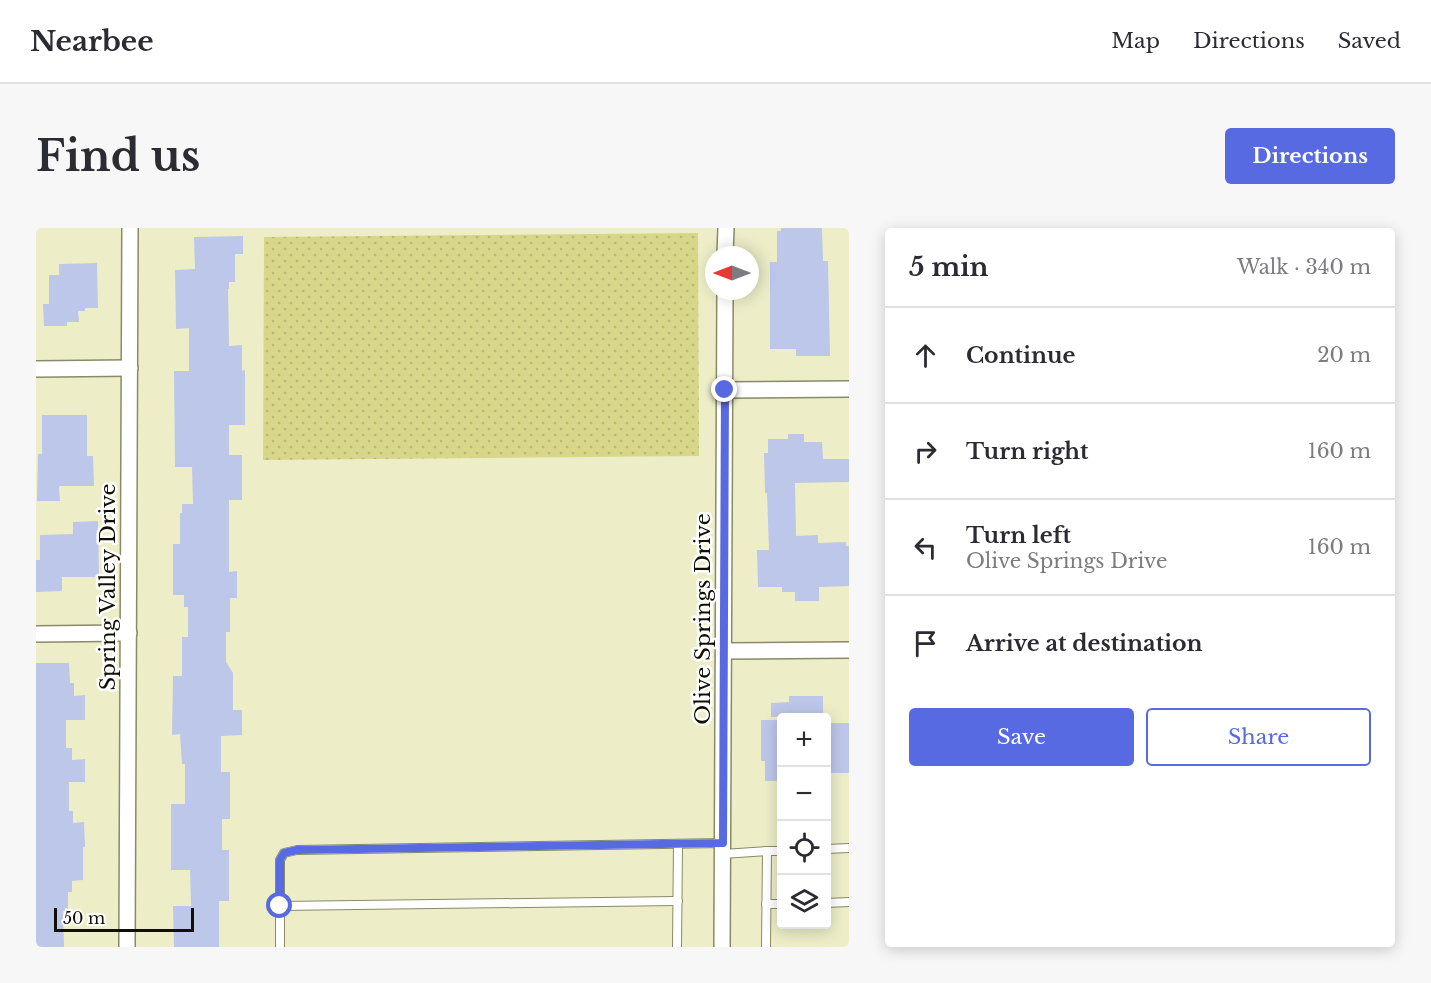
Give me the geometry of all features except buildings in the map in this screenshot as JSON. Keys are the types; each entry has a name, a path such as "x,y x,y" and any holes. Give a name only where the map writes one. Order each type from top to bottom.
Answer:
{"street":[{"name":"Spring Valley Drive","path":"127,947 130,228"},
{"path":"726,228 726,246"},
{"name":"Olive Springs Drive","path":"722,947 725,300"},
{"path":"36,369 130,368"},
{"path":"725,390 849,389"},
{"path":"36,634 129,633"},
{"path":"724,651 849,650"}],"lane":[{"path":"677,947 678,844"},
{"path":"280,947 280,860 284,853 297,850 678,844 777,850"},
{"path":"831,849 849,848"},
{"path":"766,947 767,851"},
{"path":"280,906 678,901"},
{"path":"831,903 849,902"},
{"path":"766,904 777,904"}],"shaded area":[{"path":"698,233 699,456 263,460 264,237"}],"route":[{"path":"280,906 280,860 284,853 297,850 723,843 725,390"}]}
